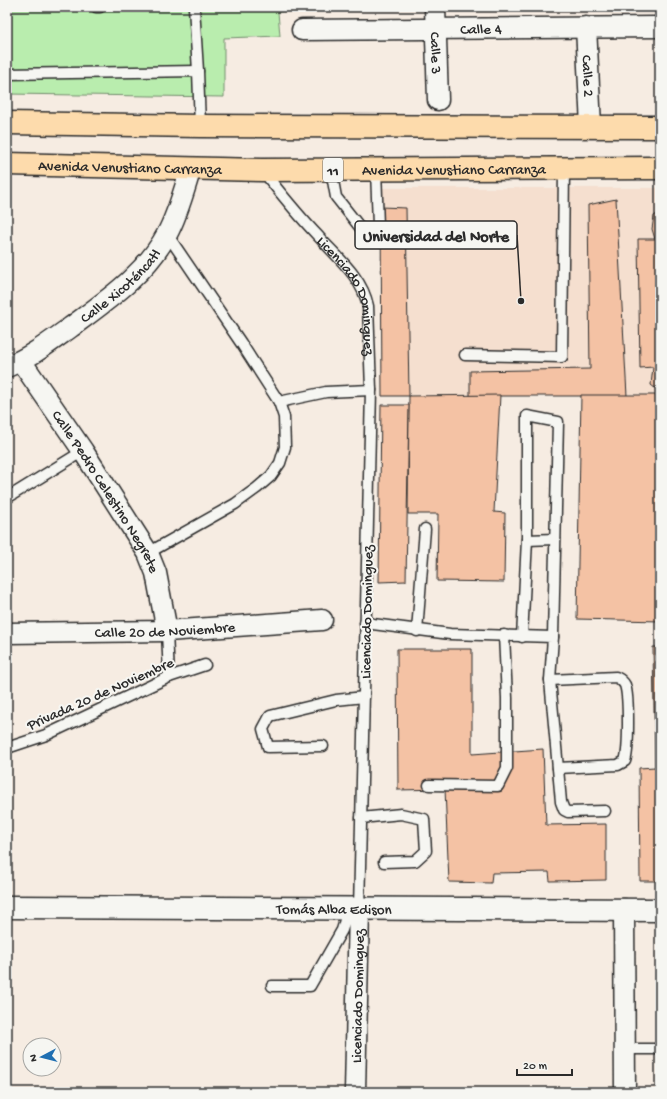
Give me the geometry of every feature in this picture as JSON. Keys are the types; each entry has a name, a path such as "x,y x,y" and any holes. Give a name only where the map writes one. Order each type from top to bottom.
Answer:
{"main road":[{"path":"7,123 200,126 660,127"},
{"name":"Avenida Venustiano Carranza","path":"7,164 262,170 660,168"}],"street":[{"name":"Calle 3","path":"435,7 438,100"},
{"name":"Calle 2","path":"586,27 591,126"},
{"name":"Calle 4","path":"302,30 660,27"},
{"name":"Calle Xicoténcatl","path":"14,364 43,348 123,287 144,266 167,234 191,168"},
{"name":"Calle Pedro Celestino Negrete","path":"14,364 83,451 106,491 148,553 156,573 167,631"},
{"name":"Calle 20 de Noviembre","path":"7,633 167,631 322,620"},
{"name":"Tomás Alba Edison","path":"7,907 353,910 660,910"},
{"path":"624,909 624,1092"},
{"name":"Licenciado Dominguez","path":"353,910 355,1092"}],"lane":[{"path":"96,8 100,7"},
{"path":"194,7 200,126"},
{"path":"7,74 198,71"},
{"path":"465,355 562,357 564,169"},
{"name":"Licenciado Dominguez","path":"262,170 309,226 357,279 362,287 368,306 371,390 361,818 353,910"},
{"path":"330,170 336,198 366,235 378,226 376,170"},
{"path":"148,553 235,504 257,488 270,476 280,463 284,447 284,417 279,402 167,234"},
{"path":"279,402 326,392 371,390"},
{"path":"522,637 527,540 527,416 558,422 553,637 550,680 561,802 564,810 568,812 604,811"},
{"path":"7,498 83,451"},
{"path":"417,631 425,529"},
{"path":"527,540 556,539"},
{"path":"365,623 417,631 522,637 553,637"},
{"path":"167,631 169,677"},
{"path":"429,785 498,786 507,768 507,698 504,635"},
{"name":"Privada 20 de Noviembre","path":"7,748 46,734 169,677 205,665"},
{"path":"550,680 616,677 624,684 626,691 627,719 625,761 618,765 558,768"},
{"path":"323,746 268,747 263,729 270,716 336,700 364,697"},
{"path":"361,818 401,814 424,819 426,851 415,861 384,862"},
{"path":"272,986 310,986 353,910"},
{"path":"624,1049 660,1049"}],"shaded area":[{"path":"381,188 660,188 660,395 382,396"}],"green space":[{"path":"7,7 295,7 296,10 278,12 280,36 224,38 224,97 7,94"}],"building":[{"path":"616,199 627,396 470,396 470,371 590,369 588,205"},
{"path":"381,207 406,208 409,396 382,396"},
{"path":"660,212 660,392 651,385 653,367 640,368 638,239 655,239 652,229 654,216"},
{"path":"500,395 494,512 505,513 504,582 437,581 438,514 408,514 409,396"},
{"path":"581,395 660,395 660,621 577,619"},
{"path":"381,405 409,405 406,581 379,582"},
{"path":"653,647 660,647 660,881 640,881 639,768 655,767"},
{"path":"397,649 472,649 472,754 543,749 546,825 606,824 606,880 550,881 549,872 492,873 491,883 449,882 445,789 398,790"}],"place":[{"name":"Universidad del Norte","path":"521,301"}]}
